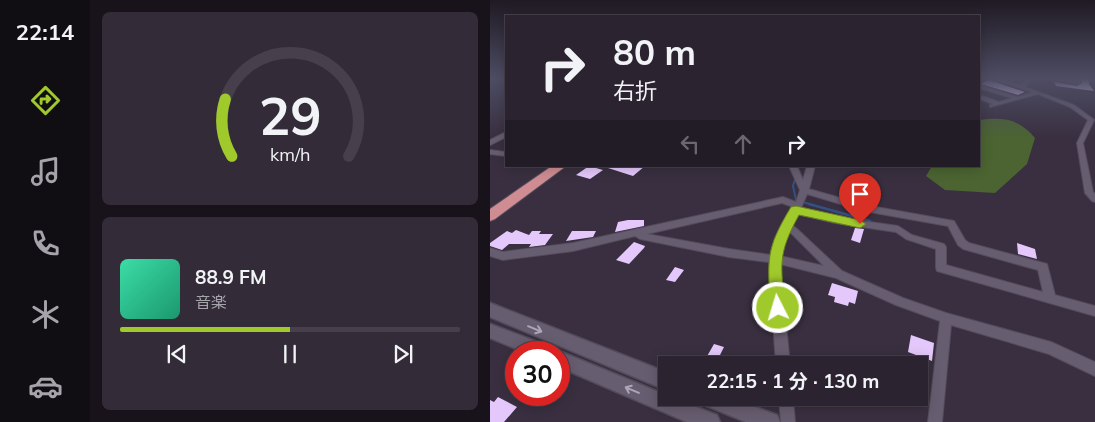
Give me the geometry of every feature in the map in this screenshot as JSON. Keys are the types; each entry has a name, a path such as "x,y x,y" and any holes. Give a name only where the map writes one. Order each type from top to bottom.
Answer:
{"highway":[{"path":"490,205 547,167"},
{"path":"490,216 559,167"}],"street":[{"path":"980,98 996,105 1017,98"},
{"path":"1049,98 1076,108 1091,120 1080,143 1089,193 1095,199"},
{"path":"490,142 505,134"},
{"path":"490,152 505,154"},
{"path":"792,167 804,190 864,208 951,223 961,242 966,246 1043,267 1050,299"},
{"path":"782,356 774,259 786,226 804,190 811,167"},
{"path":"490,252 503,256 573,247 783,200 835,220 898,229 909,237 941,247 941,268 1095,311"},
{"path":"786,226 794,231 838,274"},
{"path":"614,239 646,236 729,253 774,259 838,274 900,302 946,318 1051,348 1095,368"},
{"path":"490,310 658,378"},
{"path":"935,422 946,318"},
{"path":"490,331 515,341"},
{"path":"570,364 710,422"},
{"path":"729,406 770,422"},
{"path":"787,406 788,422"}],"green space":[{"path":"1003,119 1017,123 1035,138 1027,164 995,193 945,190 926,176 931,167 980,167 980,120"}],"building":[{"path":"588,167 603,170 590,179 576,175"},
{"path":"608,167 644,167 633,176"},
{"path":"644,220 644,226 615,232 618,222"},
{"path":"855,228 864,229 860,243 851,240"},
{"path":"516,230 529,235 532,231 541,231 539,234 553,234 545,245 529,247 531,244 509,244 502,250 490,246 490,243 507,231 512,233"},
{"path":"572,231 596,231 593,237 566,241"},
{"path":"634,242 645,246 629,264 616,260"},
{"path":"1017,243 1035,249 1037,259 1018,254"},
{"path":"675,267 684,270 675,282 666,280"},
{"path":"832,283 858,291 855,304 849,302 848,306 834,302 835,297 828,295"},
{"path":"911,335 934,343 932,361 928,360 928,356 919,356 908,352"},
{"path":"714,344 724,347 720,356 707,356"},
{"path":"498,397 505,401 505,406 517,407 504,422 490,422 490,400 494,402"}],"waterway":[{"path":"795,179 793,186 796,200 813,205"},
{"path":"809,204 870,221"}],"route":[{"path":"778,308 774,259 780,238 796,210 860,224"}]}
